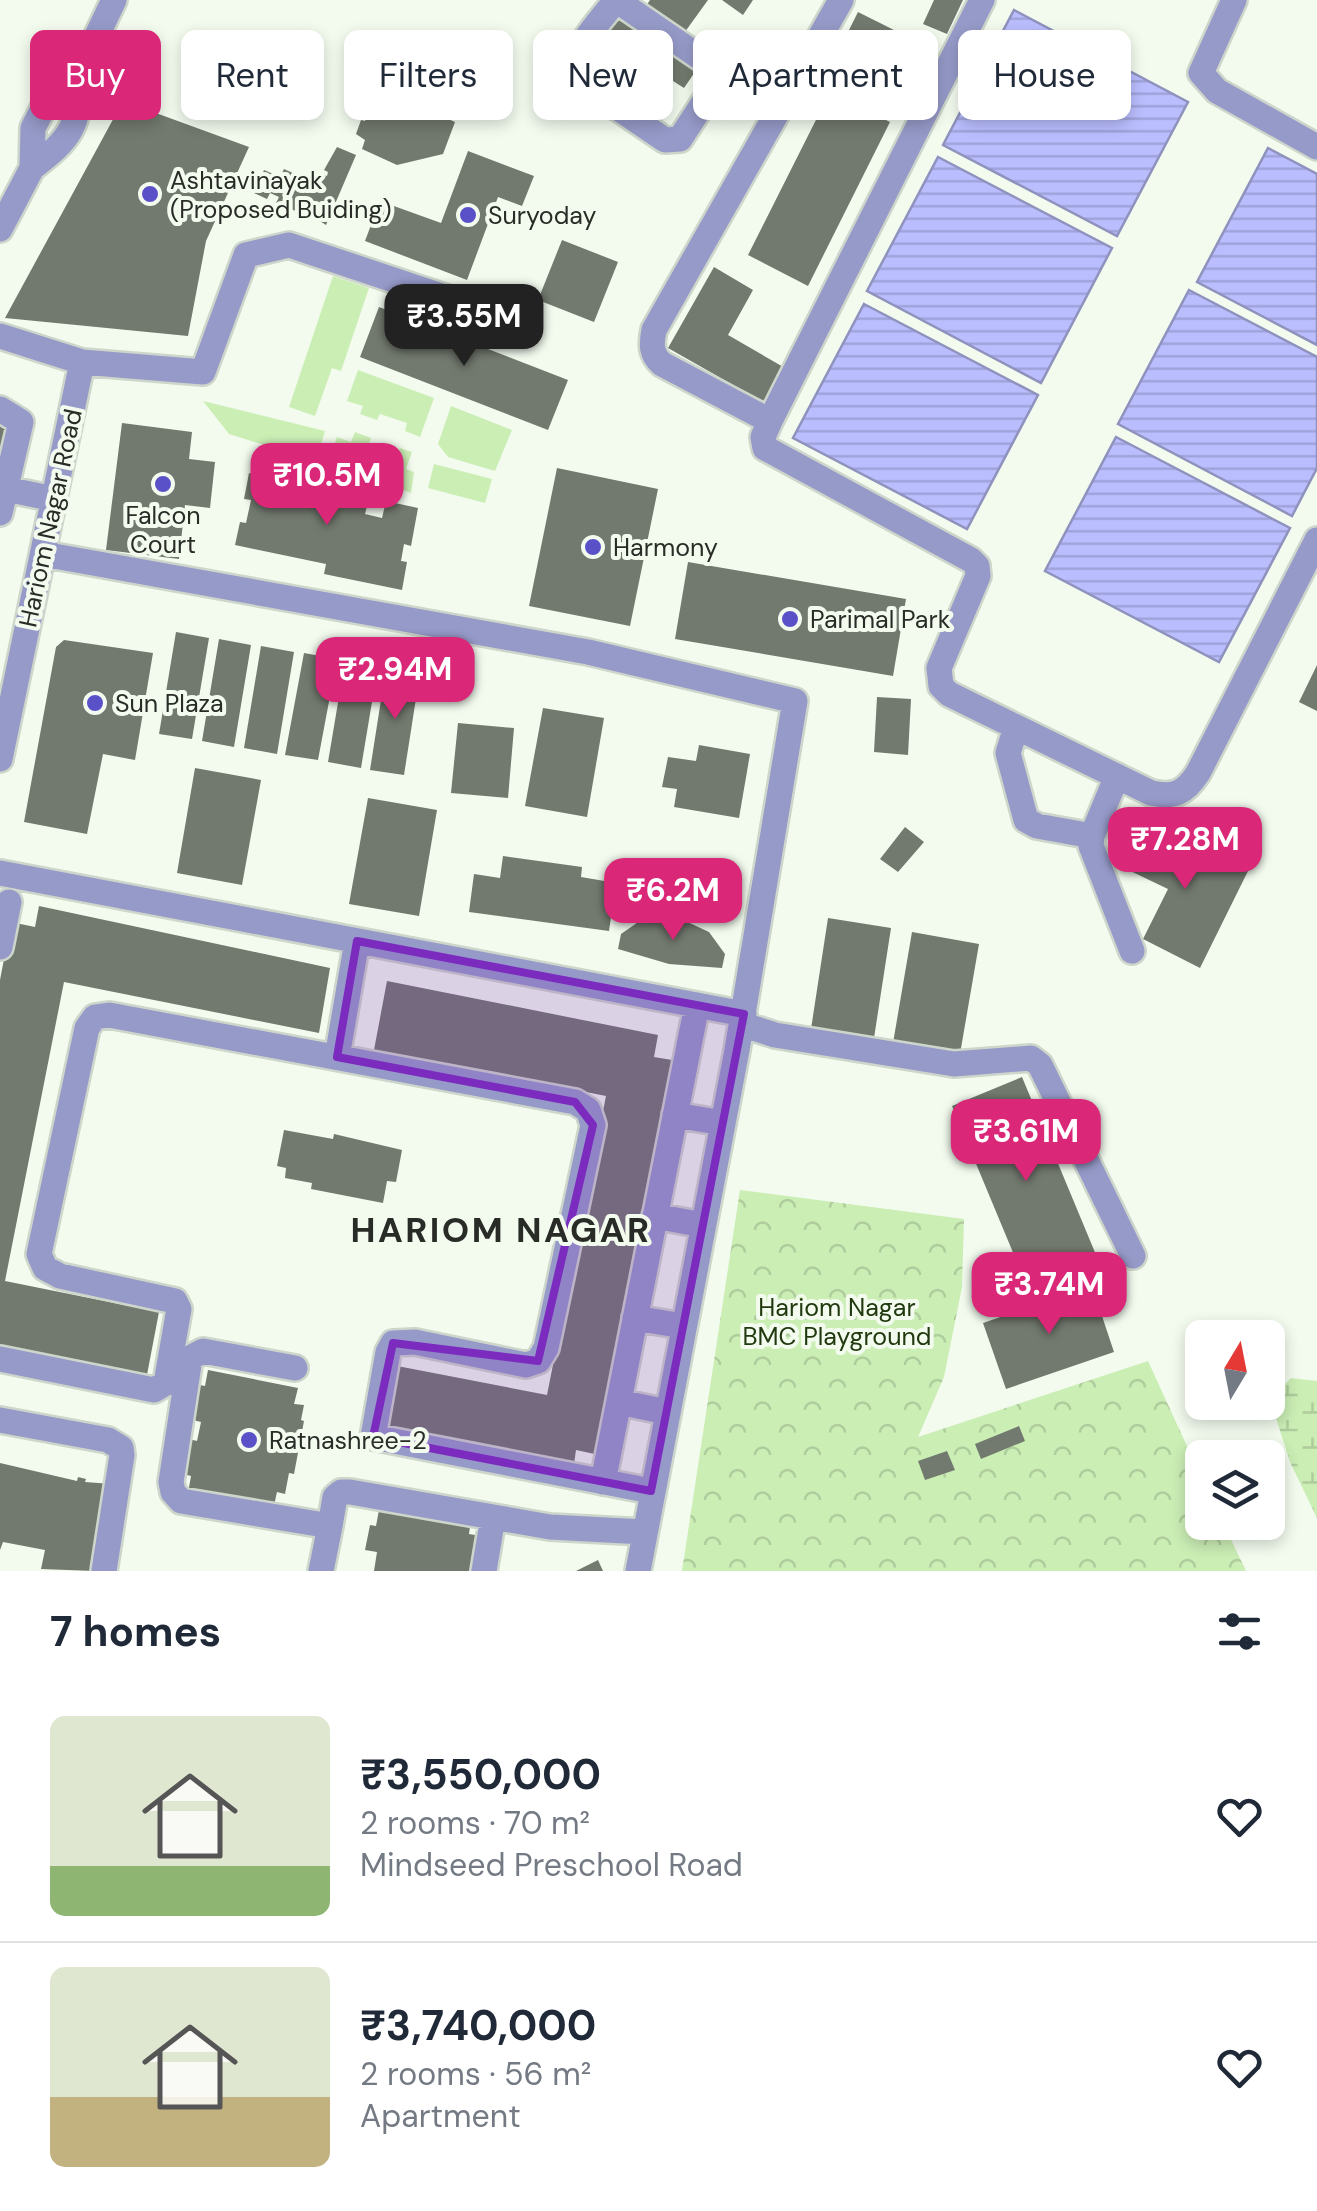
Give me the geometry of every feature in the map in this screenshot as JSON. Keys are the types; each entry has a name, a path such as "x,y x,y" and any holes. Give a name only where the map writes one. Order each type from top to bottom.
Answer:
{"street":[{"path":"0,229 32,168 33,128 51,93 78,75 114,0"},
{"path":"616,0 716,69 717,82 680,139 664,140 578,81 574,72 577,52 616,0"},
{"path":"770,421 662,364 654,356 651,343 654,330 841,0"},
{"path":"982,0 762,437 765,448 977,566 978,576 938,676 949,694 1151,793 1167,796 1180,794 1190,784 1317,540"},
{"path":"1234,0 1200,74 1216,91 1317,147"},
{"path":"0,336 82,362 203,372 246,255 289,245 528,325"},
{"name":"Hariom Nagar Road","path":"0,759 82,362"},
{"path":"0,409 22,422 3,501 54,499"},
{"path":"43,554 588,652 796,701 742,1019 638,1571"},
{"path":"1016,727 1008,752 1026,820 1037,826 1092,836"},
{"path":"1117,776 1092,836 1093,854 1132,951"},
{"path":"0,873 696,1005 742,1019 776,1036 954,1064 1031,1058 1040,1064 1134,1256"},
{"path":"0,947 9,902"},
{"path":"337,1057 357,941"},
{"path":"604,1482 696,1005"},
{"path":"0,1359 154,1390 166,1382 179,1309 175,1300 60,1276 45,1268 39,1254 88,1028 94,1017 109,1014 575,1102 588,1110 593,1125 546,1348 538,1361 526,1366 415,1342 394,1343 388,1352 372,1432 378,1440 651,1491"},
{"path":"675,1115 723,1123"},
{"path":"655,1216 703,1225"},
{"path":"635,1318 683,1326"},
{"path":"295,1368 202,1352 190,1358 171,1482 173,1492 180,1501 330,1526"},
{"path":"619,1402 667,1412"},
{"path":"0,1420 108,1440 121,1448 104,1571"},
{"path":"321,1571 335,1497 341,1492 550,1527 644,1532"},
{"path":"484,1571 493,1517"}],"highlighted area":[{"path":"357,941 744,1014 651,1491 373,1437 393,1343 538,1361 593,1125 575,1102 337,1057"}],"green space":[{"path":"333,276 369,288 341,371 332,368 315,416 289,407"},
{"path":"358,370 434,398 420,437 405,431 407,423 380,414 377,420 360,414 363,406 347,401"},
{"path":"203,401 325,431 316,461 229,434"},
{"path":"451,406 512,430 495,471 448,457 438,444"},
{"path":"355,432 371,438 367,449 395,459 400,448 412,452 406,469 414,472 411,493 328,463 337,437 351,442"},
{"path":"434,464 492,479 485,503 428,488"},
{"name":"Hariom Nagar BMC Playground","path":"740,1190 964,1219 962,1287 944,1377 918,1437 1148,1361 1185,1442 1185,1540 1231,1540 1246,1571 682,1571"},
{"path":"1291,1378 1317,1381 1317,1518 1290,1462 1277,1420 1285,1420 1285,1384"}],"water":[{"path":"1014,10 1052,30 1003,30"},
{"path":"1131,72 1188,102 1117,236 943,145 958,116 958,120 1131,120"},
{"path":"1268,148 1317,174 1317,345 1197,282"},
{"path":"938,157 1112,248 1041,383 867,291"},
{"path":"1189,290 1317,357 1317,468 1292,516 1118,424"},
{"path":"864,304 1038,395 967,529 793,438"},
{"path":"1116,437 1290,528 1219,662 1045,571"}],"building":[{"path":"650,0 708,0 682,36 644,9"},
{"path":"722,0 753,0 743,15"},
{"path":"934,0 963,0 947,34 923,24"},
{"path":"858,12 894,30 849,30"},
{"path":"613,15 636,30 603,30"},
{"path":"673,54 693,66 693,75 684,88 673,81"},
{"name":"Ashtavinayak (Proposed Buiding)","path":"161,115 249,147 206,241 188,336 5,318 113,120 161,120"},
{"path":"361,120 455,122 443,154 397,165 362,149 365,140 356,134"},
{"path":"816,120 890,122 808,286 748,255"},
{"path":"337,147 356,155 326,225 304,211 303,214 276,203 279,197 270,193 267,199 254,193 264,170 280,177 284,169 295,174 291,181 295,183 299,175 306,178 310,169 327,176 324,170"},
{"name":"Suryoday","path":"468,151 534,176 522,206 498,197 467,280 365,241 380,201 441,223"},
{"path":"562,240 618,262 594,322 538,300"},
{"path":"714,267 753,290 728,335 785,368 765,403 668,348"},
{"path":"379,307 568,380 548,430 360,357"},
{"path":"0,417 11,422 0,458"},
{"name":"Falcon Court","path":"122,423 192,432 189,459 215,462 210,508 185,505 179,559 106,550"},
{"name":"Harmony","path":"557,468 658,489 630,626 529,606"},
{"path":"262,469 296,476 293,485 311,489 314,475 335,480 333,490 369,498 365,514 382,518 386,501 418,508 411,546 404,544 401,561 407,562 402,590 324,574 326,564 235,545 251,500 244,499 249,473 260,476"},
{"name":"Parimal Park","path":"688,562 906,599 893,676 675,639"},
{"path":"176,632 209,638 192,739 159,734"},
{"path":"219,639 251,645 234,747 202,741"},
{"name":"Sun Plaza","path":"64,640 153,653 135,760 103,754 87,834 24,822 56,647"},
{"path":"261,646 294,652 277,754 244,748"},
{"path":"304,653 337,659 318,760 285,755"},
{"path":"345,661 378,666 361,768 328,762"},
{"path":"1317,665 1317,711 1299,702"},
{"path":"386,668 420,673 404,775 370,770"},
{"path":"877,697 911,699 908,755 874,752"},
{"path":"543,708 604,718 587,817 525,806"},
{"path":"458,723 514,728 508,798 451,793"},
{"path":"699,745 750,754 739,818 674,807 677,789 662,787 668,757 696,761"},
{"path":"195,768 261,780 242,885 177,873"},
{"path":"368,798 437,810 419,916 349,904"},
{"path":"1144,821 1248,871 1200,968 1143,939 1168,889 1122,867"},
{"path":"905,827 924,842 898,872 880,859"},
{"path":"503,856 582,867 581,877 616,883 609,931 469,912 474,874 500,878"},
{"path":"39,906 330,968 319,1033 64,982 5,1281 159,1312 146,1380 0,1351 0,980 11,922 35,927"},
{"path":"644,918 681,919 709,932 725,954 722,968 669,964 618,949 621,934"},
{"path":"828,918 891,928 874,1038 811,1029"},
{"path":"912,932 979,944 960,1054 893,1043"},
{"path":"387,981 658,1035 654,1057 678,1061 599,1455 576,1450 573,1471 378,1433 392,1365 547,1395 606,1096 374,1050"},
{"path":"1022,1077 1099,1262 1029,1291 952,1106"},
{"path":"284,1130 333,1139 334,1134 402,1150 396,1182 387,1181 383,1203 311,1189 312,1183 285,1178 286,1168 277,1166"},
{"path":"1092,1286 1114,1352 1006,1389 983,1323"},
{"name":"Ratnashree-2","path":"208,1370 298,1388 294,1404 304,1405 304,1421 294,1474 289,1473 285,1494 277,1492 273,1510 188,1493 191,1476 183,1474 189,1439 197,1441 201,1422 193,1420 200,1385 205,1386"},
{"path":"1019,1426 1025,1441 981,1459 975,1444"},
{"path":"947,1451 955,1470 925,1480 918,1461"},
{"path":"0,1463 77,1481 78,1477 86,1479 85,1482 112,1484 94,1571 41,1569 45,1550 3,1542 0,1550"},
{"path":"392,1505 471,1519 469,1534 482,1536 469,1571 374,1571 377,1552 365,1550 370,1525 376,1526 379,1510 391,1512"},
{"path":"598,1560 603,1571 576,1571"}],"place":[{"name":"Ashtavinayak (Proposed Buiding)","path":"150,194"},
{"name":"Suryoday","path":"468,215"},
{"name":"Falcon Court","path":"163,484"},
{"name":"Harmony","path":"593,547"},
{"name":"Parimal Park","path":"790,619"},
{"name":"Sun Plaza","path":"95,703"},
{"name":"Ratnashree-2","path":"249,1440"}],"district":[{"name":"HARIOM NAGAR","path":"501,1230"}]}
